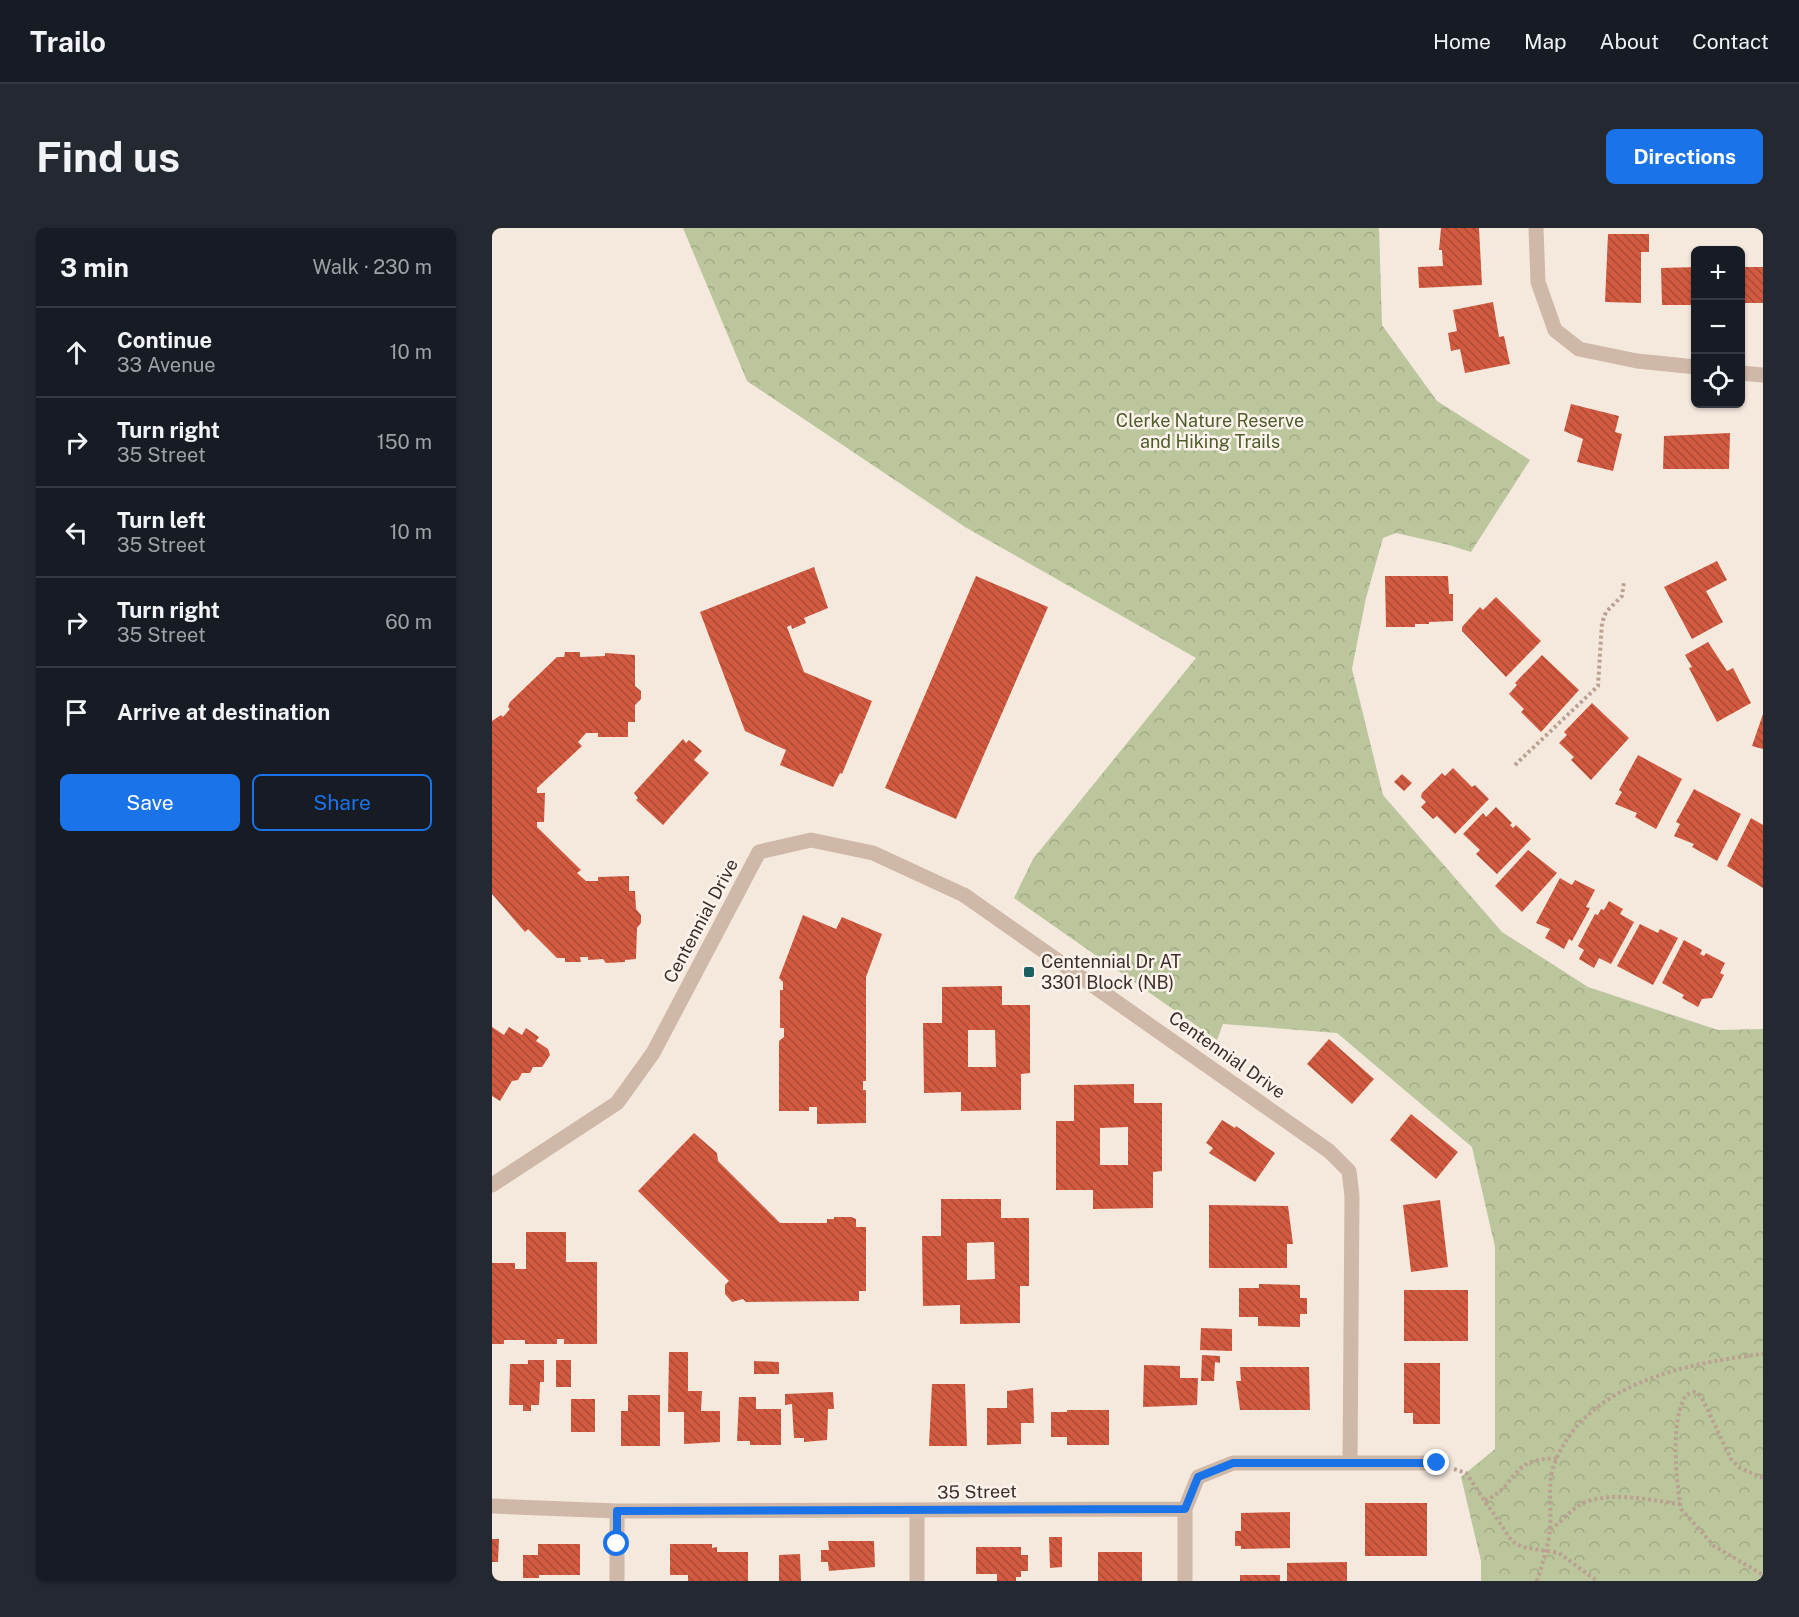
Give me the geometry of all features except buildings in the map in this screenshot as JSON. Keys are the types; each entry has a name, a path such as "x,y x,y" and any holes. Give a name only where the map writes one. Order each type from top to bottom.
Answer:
{"street":[{"path":"1536,228 1538,282 1555,330 1579,349 1637,361 1691,368"},
{"path":"1745,373 1763,375"},
{"name":"Centennial Drive","path":"492,1185 617,1103 653,1053 759,852 811,840 873,853 964,895 1329,1151 1349,1171 1352,1196 1350,1463"},
{"path":"1185,1581 1185,1509 1198,1477 1233,1463 1437,1463"},
{"name":"35 Street","path":"492,1506 617,1511 916,1512 1185,1509"},
{"path":"617,1511 617,1581"},
{"path":"916,1512 917,1581"}],"path":[{"path":"1515,765 1598,686 1602,623 1606,612 1622,597 1624,582"},
{"path":"1537,1581 1550,1529 1552,1469 1568,1437 1587,1414 1636,1385 1689,1367 1763,1354"},
{"path":"1763,1478 1740,1468 1731,1460 1701,1396 1694,1392 1686,1395 1679,1406 1680,1504 1688,1521 1714,1546 1763,1575"},
{"path":"1485,1501 1507,1486 1516,1470 1529,1462 1537,1458 1557,1459"},
{"path":"1437,1463 1466,1473 1512,1541 1522,1547 1559,1553 1597,1581"},
{"path":"1550,1529 1561,1523 1572,1509 1598,1499 1635,1498 1680,1504"}],"green space":[{"name":"Clerke Nature Reserve and Hiking Trails","path":"683,228 1379,228 1382,325 1437,401 1530,460 1471,552 1396,533 1383,538 1366,598 1352,669 1383,795 1502,932 1588,987 1718,1030 1763,1029 1763,1581 1481,1581 1481,1561 1461,1477 1495,1449 1495,1247 1472,1147 1337,1033 1223,1024 1217,1040 1014,898 1033,859 1196,658 965,527 747,381"}],"place":[{"name":"Centennial Dr AT 3301 Block (NB)","path":"1029,972"}],"route":[{"path":"617,1544 617,1511 916,1512 1185,1509 1198,1477 1233,1463 1437,1463"}]}
